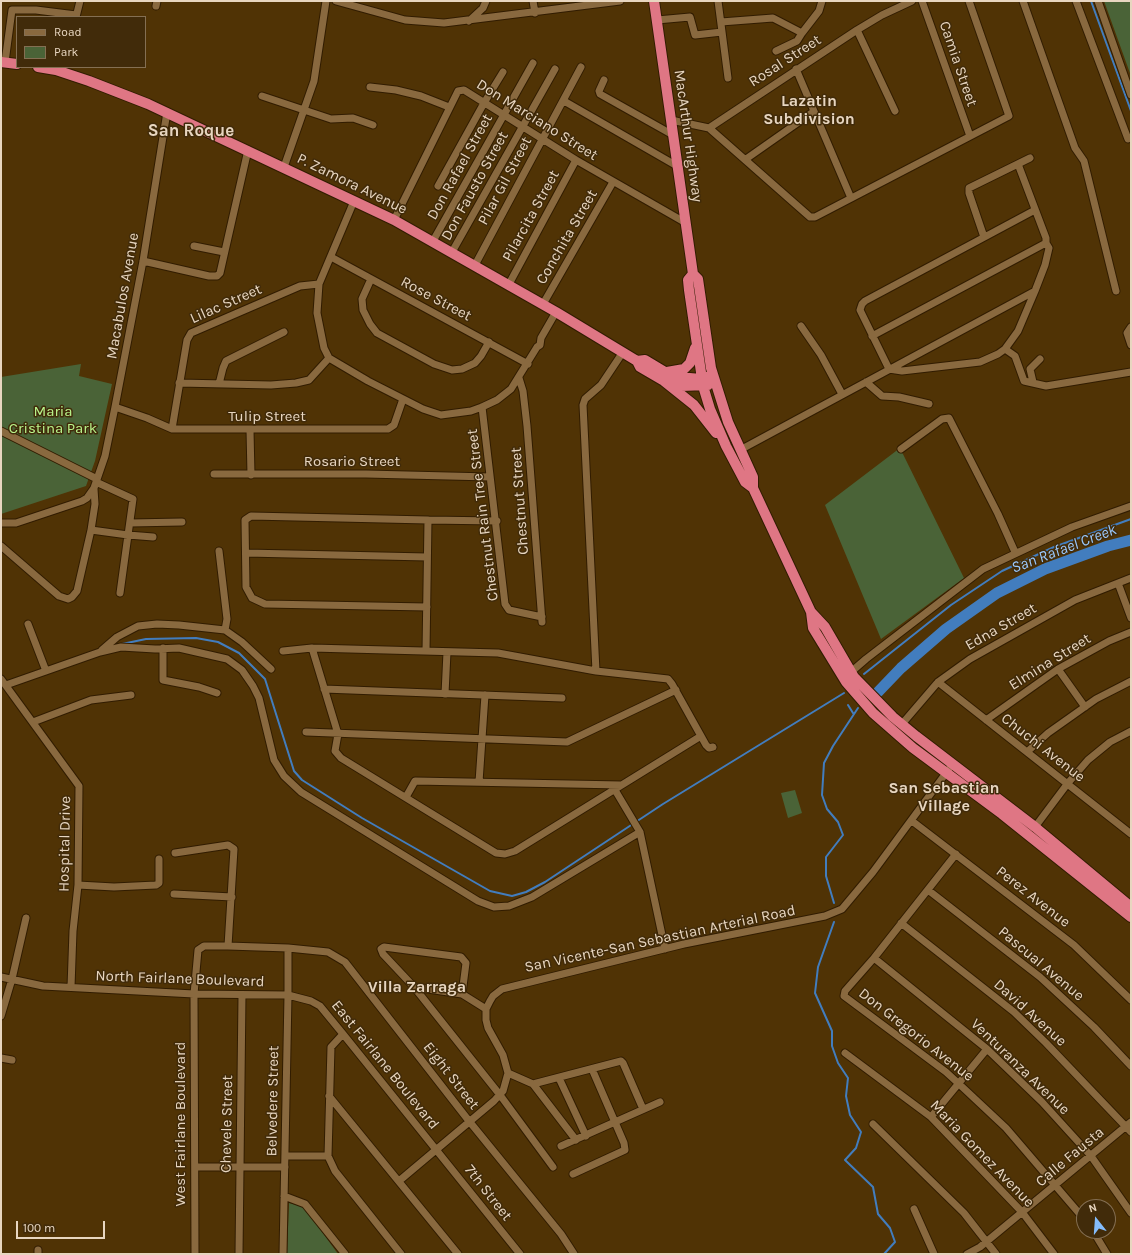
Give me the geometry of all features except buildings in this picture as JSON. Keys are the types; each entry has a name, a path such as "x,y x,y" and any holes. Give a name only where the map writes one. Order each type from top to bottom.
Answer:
{"highway":[{"name":"MacArthur Highway","path":"654,1 693,274 698,279 714,379 728,422 753,477 753,488 811,612 813,628 840,672 855,694 868,709 900,738 1002,814 1131,917"},
{"path":"3,62 16,64"},
{"name":"P. Zamora Avenue","path":"57,69 94,82 167,112 394,220 543,304 637,361 640,367 665,376 681,386 702,383 714,379"},
{"name":"MacArthur Highway","path":"693,274 688,280 702,383 710,409 726,446 745,482 753,488"},
{"path":"696,346 690,363 684,369 665,376 694,405 726,446"},
{"name":"MacArthur Highway","path":"811,612 825,627 851,672 866,690 902,724 1035,827 1131,907"}],"street":[{"path":"3,62 12,10 36,10 76,16 80,1"},
{"path":"284,167 314,81 326,1"},
{"path":"336,1 405,20 444,23 535,13 620,1"},
{"path":"469,21 483,8 486,1"},
{"path":"533,1 535,13"},
{"path":"718,1 728,78"},
{"path":"776,52 794,43 819,11 822,1"},
{"name":"Rosal Street","path":"709,128 857,30 882,15 912,1"},
{"name":"Camia Street","path":"922,1 970,136"},
{"path":"671,120 709,128 746,159 810,217 815,217 1006,118 1009,115 969,1"},
{"path":"1023,1 1075,148 1084,161 1116,291"},
{"path":"1076,1 1128,139"},
{"path":"1098,1 1131,95"},
{"path":"657,20 690,17 695,35 722,32"},
{"path":"721,22 773,18 802,33"},
{"path":"857,30 895,111"},
{"name":"Don Rafael Street","path":"433,241 533,63"},
{"name":"Pilar Gil Street","path":"475,265 582,67"},
{"path":"796,69 851,198"},
{"name":"Don Fausto Street","path":"452,252 555,70"},
{"path":"438,186 484,103 504,72"},
{"path":"604,80 599,90 600,94 673,135"},
{"path":"370,87 396,90 420,96 449,107"},
{"name":"Don Marciano Street","path":"394,220 449,107 458,91 464,90 542,140 686,223"},
{"path":"262,96 331,119 353,118 373,125"},
{"path":"564,102 677,166"},
{"name":"Macabulos Avenue","path":"96,483 105,456 143,261 167,112"},
{"path":"746,159 814,112"},
{"path":"143,261 209,276 217,276 220,273 248,150"},
{"path":"984,237 969,193 969,188 1030,158"},
{"name":"Pilarcita Street","path":"508,284 576,160"},
{"path":"888,369 902,371 980,362 1005,349 1025,318 1049,252 1046,243 1047,239 1018,164"},
{"name":"Conchita Street","path":"543,304 613,182"},
{"path":"354,201 319,284 317,313 324,348 329,358 368,381 423,409 441,415 471,411 482,407 497,400 511,389 528,364 537,347 538,339 541,338 556,312"},
{"path":"888,369 861,314 862,304 1035,210"},
{"path":"872,336 1046,243"},
{"path":"194,246 224,252"},
{"name":"Rose Street","path":"331,257 528,364"},
{"path":"371,279 362,299 363,310 370,324 377,333 434,364 452,370 462,369 475,363 489,342"},
{"name":"Lilac Street","path":"172,429 187,340 191,333 300,286 319,284"},
{"path":"740,450 1035,291"},
{"path":"801,326 821,355 842,394"},
{"path":"1131,327 1127,333 1131,345"},
{"path":"219,384 226,361 284,332"},
{"path":"1005,349 1015,356 1024,381 1049,385 1131,372"},
{"path":"596,671 583,405 586,399 601,385 623,352"},
{"path":"179,383 271,385 296,383 309,380 329,358"},
{"path":"1033,382 1030,369 1040,359"},
{"name":"Chestnut Street","path":"519,378 523,391 527,426 542,620"},
{"path":"866,382 882,396 899,397 929,404"},
{"name":"Tulip Street","path":"115,407 147,418 172,429 388,429 394,425 403,399"},
{"name":"Chestnut Rain Tree Street","path":"482,407 490,477 497,521 506,607 509,610 542,620"},
{"path":"901,449 942,419 949,418 992,502 1015,552"},
{"path":"250,430 251,475"},
{"path":"1,431 96,483 122,492 133,499 120,593"},
{"name":"Rosario Street","path":"214,474 366,474 490,477"},
{"path":"1,523 16,523 82,501 87,498 96,483"},
{"path":"1,546 59,596 68,599 77,591 92,530 96,483"},
{"path":"851,672 983,569 1015,552 1072,527 1131,506"},
{"path":"427,607 265,604 252,598 248,592 245,520 251,516 497,521"},
{"path":"426,651 428,520"},
{"path":"130,523 182,522"},
{"path":"92,530 128,536 153,537"},
{"path":"218,551 227,619 225,630"},
{"path":"246,553 427,557"},
{"name":"Edna Street","path":"902,724 938,682 970,659 1033,625 1049,614 1075,600 1131,578"},
{"path":"1118,583 1131,618"},
{"path":"28,624 46,671"},
{"path":"100,652 117,637 138,626 172,624 225,630 242,642 270,669"},
{"name":"Elmina Street","path":"986,720 1058,669 1108,641 1131,632"},
{"path":"6,685 100,652 121,647 179,648 194,650 227,659 235,664 248,677 259,698 274,760 284,776 300,792 478,901 494,907 509,906 532,897 639,831"},
{"path":"164,648 163,680 199,687 217,693"},
{"path":"312,648 338,734 335,751 341,758 496,853 505,854 515,851 701,736"},
{"path":"283,651 312,648 498,653 596,671 665,678 670,681 676,690 701,736 708,746 713,747"},
{"path":"445,694 448,652"},
{"path":"1058,669 1085,707"},
{"name":"Hospital Drive","path":"1,679 79,786 78,884 73,931 72,987"},
{"path":"1027,752 1048,733 1085,707 1114,688 1131,681"},
{"name":"Chuchi Avenue","path":"938,682 1131,834"},
{"path":"324,689 562,698"},
{"path":"306,732 566,742 676,690"},
{"path":"33,722 91,700 131,695"},
{"path":"479,782 485,695"},
{"path":"1035,827 1068,783 1094,756 1110,742 1131,731"},
{"name":"San Vicente-San Sebastian Arterial Road","path":"486,1009 493,996 508,987 665,949 825,916 842,909 869,877 912,821 953,764"},
{"path":"406,797 415,781 618,787"},
{"path":"618,787 630,817 639,831 665,949"},
{"name":"Perez Avenue","path":"912,821 1074,945 1131,1000"},
{"path":"175,853 228,845 231,846 234,853 228,946"},
{"path":"874,958 956,854"},
{"path":"78,884 114,887 156,886 159,883 159,859"},
{"name":"Pascual Avenue","path":"928,890 1040,977 1094,1026 1131,1066"},
{"path":"174,894 232,897"},
{"path":"1,1016 12,979 26,918"},
{"name":"David Avenue","path":"901,923 1014,1012 1129,1127"},
{"name":"West Fairlane Boulevard","path":"195,1254 194,994 198,950 204,946 228,946"},
{"name":"Eight Street","path":"228,946 288,948 328,952 345,962 561,1234 574,1254"},
{"path":"462,994 466,963 462,957 384,947 381,949 383,954 414,987 500,1095 553,1167"},
{"name":"Belvedere Street","path":"283,1254 288,948"},
{"name":"Don Gregorio Avenue","path":"874,958 845,991 844,996 946,1072 958,1083 1006,1128 1076,1209"},
{"name":"Venturanza Avenue","path":"874,958 987,1049 1042,1102 1091,1156 1131,1213"},
{"name":"North Fairlane Boulevard","path":"1,977 43,986 194,994 288,995"},
{"path":"399,1181 500,1095 508,1073 503,1055 488,1028 486,1009 462,994 414,987"},
{"name":"Chevele Street","path":"239,1254 242,995"},
{"name":"East Fairlane Boulevard","path":"288,995 299,996 320,1006 436,1148"},
{"path":"343,1034 331,1047 328,1156 335,1171 401,1254"},
{"path":"932,1116 987,1049"},
{"name":"Maria Gomez Avenue","path":"845,1052 932,1116 1022,1212 1054,1254"},
{"path":"1,1058 12,1060"},
{"path":"533,1084 618,1061 623,1063 643,1110"},
{"path":"573,1174 625,1150 592,1069"},
{"path":"508,1073 533,1084 576,1140"},
{"path":"559,1078 586,1136"},
{"path":"329,1096 458,1254"},
{"path":"561,1146 660,1102"},
{"path":"873,1124 964,1213 996,1254"},
{"name":"Calle Fausta","path":"968,1254 987,1241 1129,1127"},
{"name":"7th Street","path":"436,1148 520,1254"},
{"path":"285,1156 328,1156"},
{"path":"195,1167 285,1167"},
{"path":"284,1196 305,1204 345,1254"},
{"path":"914,1209 934,1254"},
{"path":"1098,1239 1107,1254"}],"green space":[{"path":"1104,1 1131,1 1131,76"},
{"name":"Maria Cristina Park","path":"81,364 79,376 112,384 95,461 86,486 1,514 1,377"},
{"path":"900,448 964,578 881,639 825,505"},
{"path":"795,790 802,813 788,818 781,793"},
{"path":"289,1203 304,1207 338,1254 287,1254"}],"waterway":[{"path":"1091,1 1131,111"},
{"path":"864,674 951,605 1002,571 1054,547 1131,519"},
{"name":"San Rafael Creek","path":"878,692 901,668 946,629 997,593 1045,569 1108,546 1131,540"},
{"path":"122,644 146,639 196,638 218,642 239,653 265,679 294,771 302,780 362,818 490,891 512,896 526,892 545,882 663,804 844,693"},
{"path":"848,705 853,713"},
{"path":"834,903 826,876 826,857 843,835 838,822 827,809 822,795 824,763 833,746 858,708"},
{"path":"834,922 818,967 815,993 832,1031 832,1046 838,1063 848,1078 846,1096 850,1115 861,1132 856,1148 845,1160 873,1187 878,1214 890,1228 895,1242 884,1254"}],"district":[{"name":"Lazatin Subdivision","path":"809,110"},
{"name":"San Roque","path":"191,131"},
{"name":"San Sebastian Village","path":"944,797"},
{"name":"Villa Zarraga","path":"417,987"}]}
